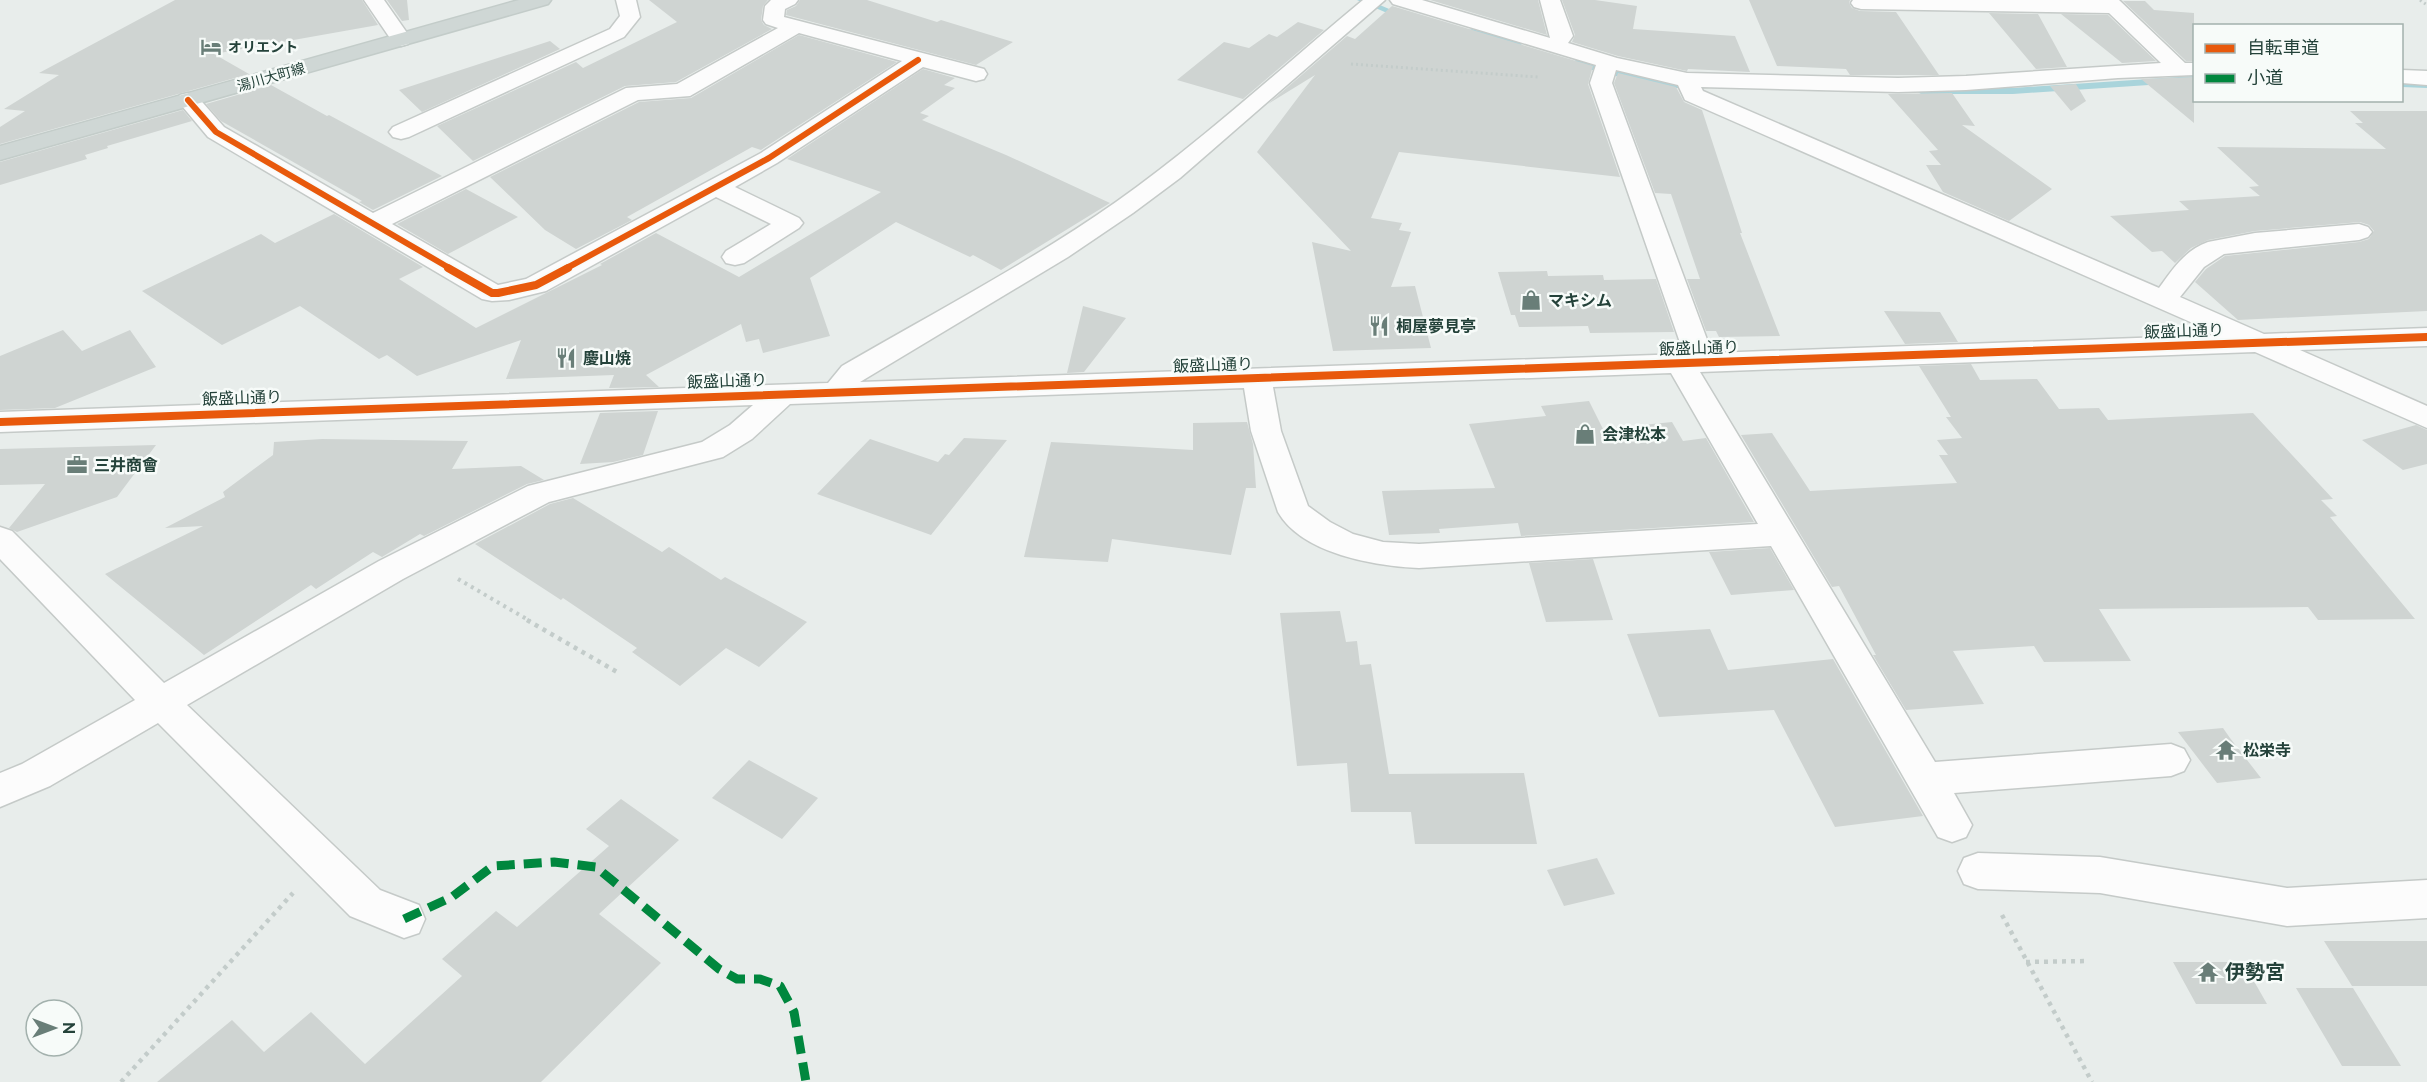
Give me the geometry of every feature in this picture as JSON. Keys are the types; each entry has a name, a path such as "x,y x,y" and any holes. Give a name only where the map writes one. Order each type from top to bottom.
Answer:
{"main road":[{"name":"湯川大町線","path":"0,153 541,0"}],"street":[{"path":"374,0 401,40"},
{"path":"401,132 617,33 630,17 626,0"},
{"path":"788,0 775,6 773,20 976,74"},
{"path":"837,392 852,373 1059,251 1124,208 1171,173 1375,0"},
{"path":"1400,0 1555,47 1605,72 1687,80 1898,85 2186,69"},
{"path":"1550,0 1563,36 1555,47"},
{"path":"1869,23 1861,2 2111,4 2186,69"},
{"path":"371,224 634,93 682,91 796,26"},
{"path":"188,100 216,132 371,224 492,293 515,292 536,285 769,158 918,60"},
{"path":"1605,72 1694,345 1692,364 1779,534 1927,779 1952,825"},
{"path":"2403,77 2427,78"},
{"path":"1687,80 1694,95 2164,300 2427,418"},
{"path":"716,187 790,223 735,257"},
{"path":"2164,300 2198,258 2209,249 2231,244 2359,232"},
{"name":"飯盛山通り","path":"0,422 2427,337"},
{"path":"1257,379 1266,431 1294,512 1318,530 1343,543 1383,554 1419,556 1779,534"},
{"path":"0,791 36,775 418,556 539,494 712,450 731,441 745,430 783,393"},
{"path":"0,539 161,703 365,903 404,919"},
{"path":"1927,779 2171,760"},
{"path":"1978,871 2100,875 2287,907 2427,899"}],"path":[{"path":"2420,0 2427,6"},
{"path":"1302,61 1471,70 1605,72"},
{"path":"418,556 617,672"},
{"path":"121,1082 322,861"},
{"path":"1978,871 2092,1082"},
{"path":"2026,962 2088,961"}],"building":[{"path":"175,0 362,0 378,25 214,54 249,74 0,144 0,127 25,111 4,109 59,75 39,73"},
{"path":"387,0 407,0 409,20 402,21"},
{"path":"649,0 768,0 763,6 761,20 764,25 772,29 676,82 625,86 473,161 437,126 576,62 583,68 677,22"},
{"path":"800,0 867,0 1013,42 976,65 786,15 787,10 796,6"},
{"path":"1430,0 1538,0 1547,35"},
{"path":"1562,0 1595,0 1637,6 1633,29 1735,36 1750,72 1688,69 1687,71 1618,56 1572,42 1575,35"},
{"path":"1749,0 1850,0 1852,8 1860,11 1896,12 1939,75 1850,75 1846,69 1777,66"},
{"path":"2123,1 2145,1 2154,10 2194,13 2193,61 2186,61"},
{"path":"1392,6 1593,66 1588,84 1620,177 1399,152 1371,218 1402,223 1399,230 1411,232 1391,287 1415,286 1431,348 1333,351 1312,242 1351,251 1257,152 1315,75 1268,104 1347,36 1355,39"},
{"path":"1989,13 2038,14 2067,67 2036,69"},
{"path":"2061,14 2108,15 2156,61 2122,63"},
{"path":"1298,22 1324,30 1243,99 1177,80 1224,42 1249,48 1269,34 1277,37"},
{"path":"799,35 897,62 761,150 752,147 627,217 632,220 576,249 545,230 490,177 639,102 691,98"},
{"path":"550,41 560,49 422,112 399,90"},
{"path":"923,69 955,78 944,85 955,88 920,113 929,116 922,120 1006,155 1110,203 1001,270 973,255 970,257 896,222 810,278 830,336 763,353 759,339 746,342 741,324 646,375 659,387 609,388 614,375 506,379 521,340 417,376 387,355 379,359 300,306 222,345 142,291 261,234 275,243 334,214 423,267 399,279 476,328 602,265 600,264 656,233 739,277 881,192 787,159"},
{"path":"1618,73 1676,87 1684,102 1702,110 1742,233 1740,233 1780,336 1719,337 1716,331 1706,331 1687,279 1700,279 1671,194 1655,193 1614,83"},
{"path":"2193,77 2194,123 2141,79"},
{"path":"2076,84 2086,101 2071,111 2050,86"},
{"path":"271,85 442,176 373,210 359,202 362,201 221,121 206,104"},
{"path":"1952,93 1975,126 1962,125 2052,189 2009,221 1943,192 1926,165 1941,165 1929,151 1938,150 1888,94"},
{"path":"183,110 192,121 107,146 108,148 85,155 87,159 0,185 0,162"},
{"path":"2350,111 2427,111 2427,311 2238,320 2195,282 2206,269 2225,256 2359,242 2369,239 2374,231 2369,225 2360,222 2255,231 2208,240 2191,248 2175,263 2162,251 2152,252 2110,216 2189,210 2179,201 2260,196 2249,187 2259,186 2217,147 2386,149 2355,123 2363,123"},
{"path":"466,189 518,217 448,254 397,224"},
{"path":"1547,271 1548,276 1603,275 1604,280 1656,279 1674,332 1590,333 1588,326 1519,327 1515,315 1511,315 1498,272"},
{"path":"1083,306 1126,318 1084,372 1067,373"},
{"path":"1884,311 1940,312 1958,342 1905,344"},
{"path":"63,330 82,351 130,330 156,367 55,408 0,410 0,356"},
{"path":"1971,364 1980,380 2037,379 2059,409 2099,408 2108,420 2253,413 2333,499 2321,500 2337,516 2330,517 2415,619 2318,620 2308,607 2099,609 2131,661 2044,662 2034,646 1953,651 1984,704 1906,710 1873,655 1876,655 1839,586 1832,587 1741,435 1772,433 1810,491 1957,483 1939,455 1948,455 1937,440 1962,438 1946,417 1951,417 1919,366"},
{"path":"1589,401 1603,429 1672,422 1683,441 1706,438 1754,522 1521,536 1518,523 1439,529 1440,533 1389,535 1382,491 1495,488 1469,424 1546,416 1541,406"},
{"path":"658,411 643,455 613,462 580,464 600,413"},
{"path":"1247,422 1253,444 1256,488 1246,488 1231,555 1112,539 1108,562 1024,557 1051,442 1193,450 1193,423"},
{"path":"2416,425 2427,430 2427,464 2403,470 2362,440"},
{"path":"964,438 1007,440 931,535 817,494 870,439 938,462 945,454 949,455"},
{"path":"322,439 468,441 452,469 521,466 544,480 527,484 424,536 420,534 382,557 373,552 316,589 311,585 204,655 105,574 203,526 165,528 225,497 223,492 273,455 274,442"},
{"path":"156,445 117,497 17,532 9,528 45,484 0,485 0,449"},
{"path":"573,498 662,552 669,547 721,580 725,577 807,622 759,667 726,648 680,686 632,652 637,648 563,598 561,600 475,544 550,504"},
{"path":"1770,548 1794,590 1731,595 1709,552"},
{"path":"1593,559 1613,620 1546,622 1529,563"},
{"path":"1340,611 1346,642 1357,641 1360,665 1371,664 1389,774 1524,773 1537,844 1415,844 1411,812 1351,812 1347,763 1297,766 1280,613"},
{"path":"1710,629 1728,670 1833,659 1923,816 1835,827 1774,710 1659,717 1627,634"},
{"name":"松栄寺","path":"2223,728 2261,778 2217,783 2178,732"},
{"path":"749,760 818,798 782,839 712,798"},
{"path":"621,799 679,840 599,914 661,963 541,1082 157,1082 232,1020 264,1052 311,1012 365,1064 462,976 442,959 496,911 517,927 609,846 586,829"},
{"path":"1597,858 1615,894 1564,906 1547,870"},
{"path":"2324,941 2427,941 2427,986 2352,986"},
{"name":"伊勢宮","path":"2173,962 2243,962 2267,1004 2196,1004"},
{"path":"2296,988 2353,988 2401,1066 2342,1066"}],"waterway":[{"path":"1361,0 1404,17"},
{"path":"1472,32 1518,44"},
{"path":"1576,63 1658,84 1695,86"},
{"path":"1921,91 2013,91 2193,79"},
{"path":"2403,84 2427,85"}],"marked path":[{"path":"404,919 452,897 493,866 554,862 596,867 719,969 737,979 760,979 780,986 794,1012 806,1082"}],"cycle path":[{"path":"188,100 216,132 492,293 504,293 536,285 769,158 918,60"},
{"path":"0,422 2427,337"}],"place":[{"name":"オリエント","path":"211,47"},
{"name":"マキシム","path":"1531,300"},
{"name":"桐屋夢見亭","path":"1379,326"},
{"name":"慶山焼","path":"566,358"},
{"name":"会津松本","path":"1585,434"},
{"name":"三井商會","path":"77,465"},
{"name":"松栄寺","path":"2226,750"},
{"name":"伊勢宮","path":"2208,972"}]}
